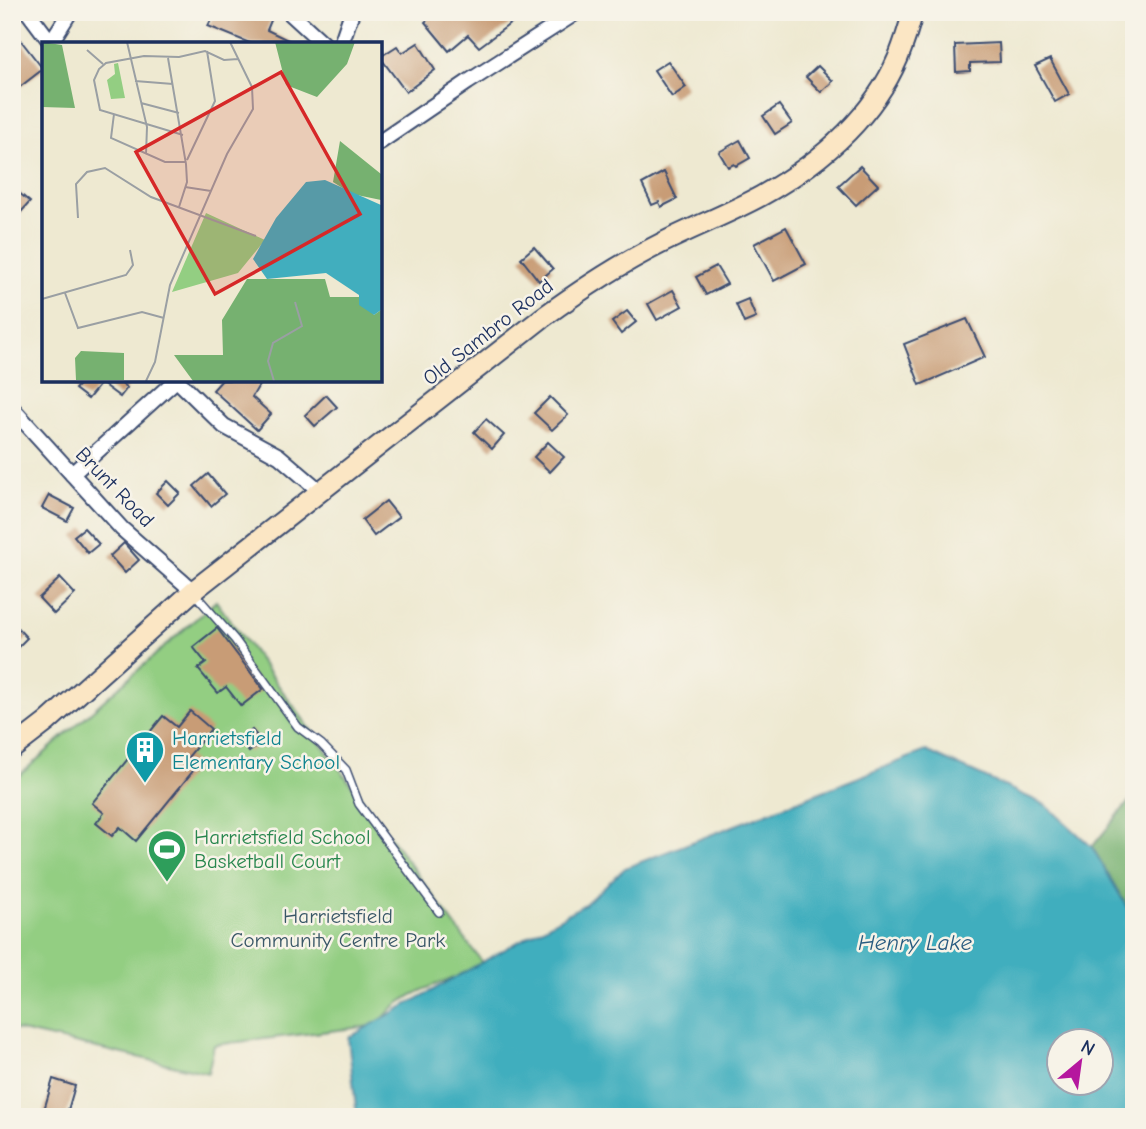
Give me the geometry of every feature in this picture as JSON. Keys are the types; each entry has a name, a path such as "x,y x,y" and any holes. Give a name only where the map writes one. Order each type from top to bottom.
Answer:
{"main road":[{"name":"Old Sambro Road","path":"12,749 47,722 193,590 572,296 658,245 760,196 807,166 849,131 876,97 898,58 913,12"}],"street":[{"path":"28,12 50,42"},
{"path":"52,42 70,12"},
{"path":"289,12 322,42"},
{"path":"342,42 352,12"},
{"path":"382,141 577,12"},
{"path":"72,474 175,382"},
{"path":"179,382 224,426 279,456 321,492"},
{"name":"Brunt Road","path":"12,408 122,529 193,590"}],"lane":[{"path":"193,590 235,640 298,727 321,744 346,770 359,804 439,912"}],"green space":[{"name":"Harrietsfield Community Centre Park","path":"216,601 485,966 412,995 388,1013 379,1025 214,1045 208,1073 12,1029 12,782"},
{"path":"1134,795 1134,919 1092,847"}],"water":[{"name":"Henry Lake","path":"926,751 1046,805 1092,847 1134,919 1134,1117 357,1117 348,1038 585,904 625,868"}],"building":[{"path":"215,12 258,12 272,18 267,30 292,42 247,42 208,26"},
{"path":"436,12 526,12 479,47 468,35 449,51 425,22"},
{"path":"12,29 42,70 12,93"},
{"path":"418,43 435,70 406,92 382,60 382,56 397,46 402,53"},
{"path":"999,43 1000,62 970,63 970,71 956,72 955,45"},
{"path":"1050,59 1069,94 1055,102 1035,66"},
{"path":"668,61 686,87 672,97 654,70"},
{"path":"818,66 833,81 821,92 806,77"},
{"path":"779,105 792,123 775,134 763,116"},
{"path":"740,140 750,158 736,166 734,164 728,167 719,152"},
{"path":"860,166 878,185 856,205 838,186"},
{"path":"664,172 677,199 661,207 659,202 652,205 642,184"},
{"path":"18,192 30,202 12,222 12,199"},
{"path":"786,227 806,264 774,281 754,244"},
{"path":"534,247 553,269 539,281 521,258"},
{"path":"716,266 727,284 706,295 696,277"},
{"path":"673,290 682,306 657,320 648,304"},
{"path":"748,299 756,318 744,323 736,304"},
{"path":"627,311 636,322 621,334 612,322"},
{"path":"967,319 985,357 920,385 904,344"},
{"path":"81,382 120,382 127,388 120,397 101,383 88,399 75,389"},
{"path":"220,382 261,382 252,397 271,414 257,430 213,390"},
{"path":"326,395 337,407 315,426 305,415"},
{"path":"550,397 568,415 552,430 534,413"},
{"path":"486,419 504,435 492,449 474,432"},
{"path":"548,442 564,457 550,472 534,457"},
{"path":"208,474 225,494 211,506 194,486"},
{"path":"168,481 180,493 168,505 156,493"},
{"path":"49,495 74,508 67,521 42,508"},
{"path":"386,501 399,517 374,536 362,520"},
{"path":"84,528 99,544 88,553 74,536"},
{"path":"124,543 139,560 125,573 110,556"},
{"path":"60,578 75,594 54,614 39,598"},
{"path":"12,622 27,638 12,653"},
{"path":"217,628 263,689 241,706 226,687 218,693 198,669 206,663 193,647"},
{"name":"Harrietsfield Elementary School","path":"190,711 211,729 188,757 198,765 136,841 120,827 112,836 96,823 104,813 92,803 163,716 177,727"},
{"path":"252,730 262,742 249,752 240,741"},
{"path":"53,1079 75,1086 66,1117 42,1117"}],"place":[{"name":"Harrietsfield Elementary School","path":"145,784"},
{"name":"Harrietsfield School Basketball Court","path":"167,883"}]}
